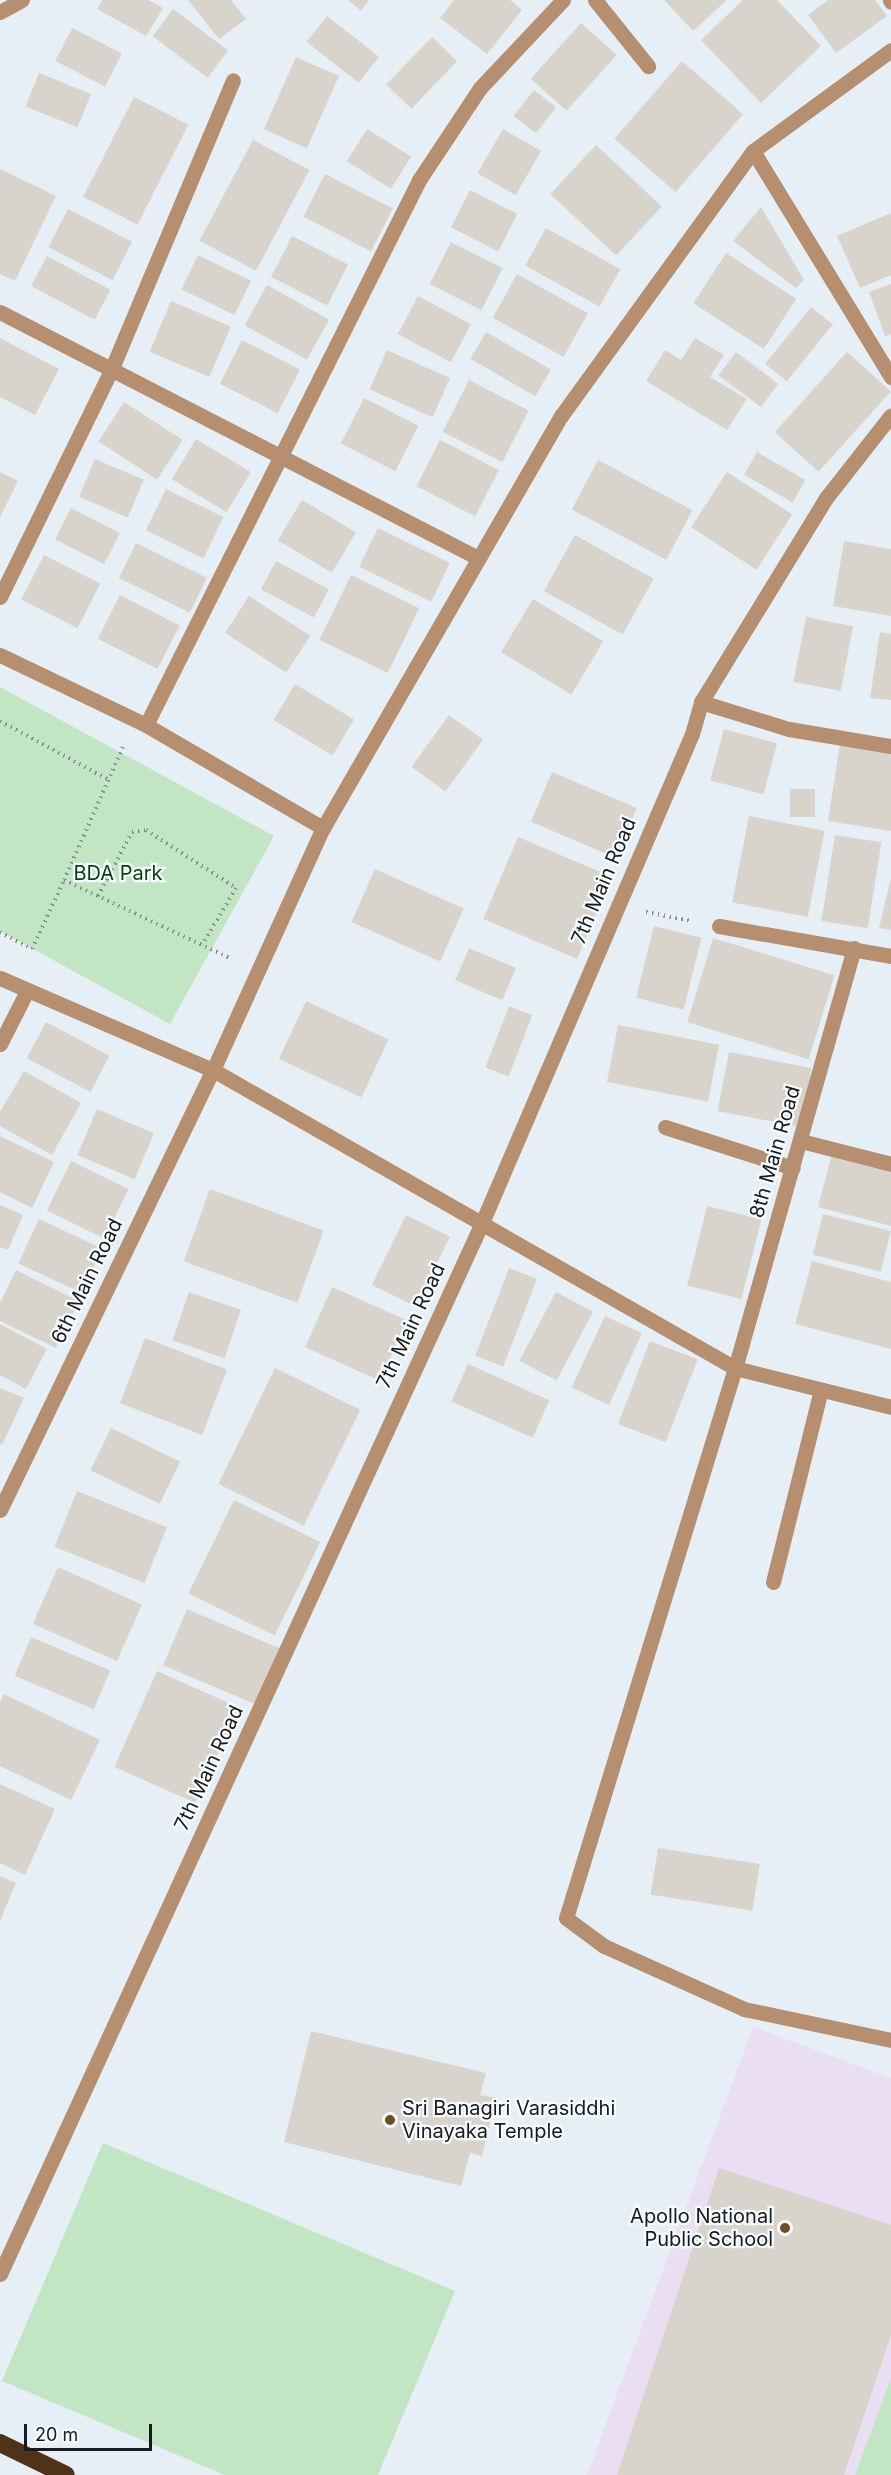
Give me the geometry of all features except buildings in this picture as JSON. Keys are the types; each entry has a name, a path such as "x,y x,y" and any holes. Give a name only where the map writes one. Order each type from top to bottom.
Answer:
{"highway":[{"path":"0,2443 66,2475"}],"street":[{"path":"0,12 22,0"},
{"path":"141,722 280,456 419,180 480,88 563,0"},
{"path":"596,0 648,66"},
{"name":"6th Main Road","path":"0,1510 213,1070 323,828 561,416 753,151 891,50"},
{"path":"0,597 112,368 233,80"},
{"path":"753,151 891,377"},
{"path":"0,312 478,558"},
{"name":"7th Main Road","path":"0,2274 481,1225 692,734 701,702 826,498 891,415"},
{"path":"0,655 141,722 323,828"},
{"path":"701,702 789,729 891,746"},
{"path":"719,926 891,956"},
{"name":"8th Main Road","path":"854,948 735,1368 566,1918 604,1946 744,2009 891,2040"},
{"path":"0,978 26,993 213,1070 735,1368 891,1407"},
{"path":"0,1044 26,993"},
{"path":"665,1127 793,1168"},
{"path":"801,1141 891,1164"},
{"path":"773,1582 821,1390"}],"path":[{"path":"0,721 109,780"},
{"path":"0,932 32,949 109,780 141,722"},
{"path":"98,896 132,832 146,830 236,888 202,945"},
{"path":"64,880 257,971"},
{"path":"616,907 719,926"}],"shaded area":[{"name":"Apollo National Public School","path":"753,2027 891,2078 891,2378 855,2475 587,2475"}],"green space":[{"name":"BDA Park","path":"0,687 274,836 170,1024 0,931"},
{"path":"103,2143 455,2291 378,2475 225,2475 2,2381"},
{"path":"891,2378 891,2475 855,2475"}],"place":[{"name":"Sri Banagiri Varasiddhi Vinayaka Temple","path":"390,2120"},
{"name":"Apollo National Public School","path":"785,2228"}]}
